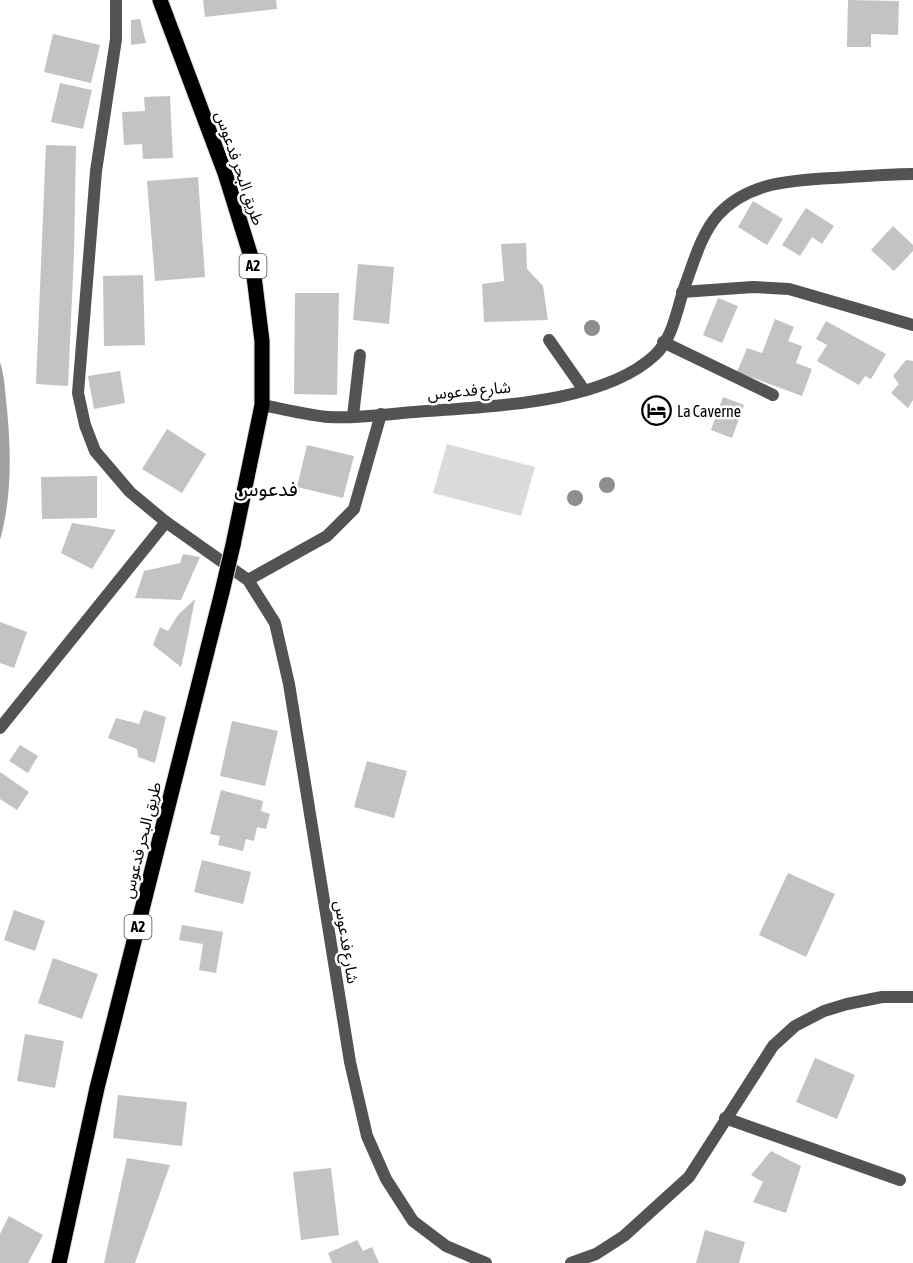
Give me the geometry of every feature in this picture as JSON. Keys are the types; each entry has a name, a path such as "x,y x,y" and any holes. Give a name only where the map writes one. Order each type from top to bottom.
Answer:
{"main road":[{"name":"طريق البحر فدعوس","path":"59,1263 97,1088 222,592 262,405 262,341 252,260 225,173 160,0"}],"street":[{"path":"116,0 116,39 96,171 78,393 85,425 95,451 130,492 166,522 248,580 327,536 354,509 381,414"},
{"name":"شارع فدعوس","path":"262,405 330,417 483,407 548,399 621,377 656,354 670,333 682,292 707,230 719,214 740,197 763,187 787,181 913,174"},
{"path":"682,292 753,286 789,289 913,325"},
{"path":"549,340 584,390"},
{"path":"663,342 773,394"},
{"path":"353,416 360,355"},
{"path":"0,728 166,522"},
{"name":"شارع فدعوس","path":"248,580 275,623 290,684 350,1062 367,1136 386,1179 413,1221 446,1246 486,1263"},
{"path":"571,1263 584,1261 624,1236 689,1177 772,1046 795,1026 824,1011 847,1004 882,997 913,997"},
{"path":"726,1118 900,1180"}],"shaded area":[{"path":"0,362 5,391 10,458 9,491 0,540"},
{"path":"447,444 535,467 521,516 433,493"}],"building":[{"path":"203,0 276,0 277,9 205,17"},
{"path":"848,0 899,1 898,35 871,34 871,47 847,47"},
{"path":"140,19 146,43 131,45 131,20"},
{"path":"53,34 100,45 91,83 44,72"},
{"path":"60,83 92,90 83,129 51,122"},
{"path":"170,96 173,158 143,159 142,144 124,145 122,112 145,111 144,97"},
{"path":"46,145 76,146 68,386 36,384"},
{"path":"198,177 205,277 155,281 147,181"},
{"path":"753,201 783,219 767,245 738,227"},
{"path":"806,208 834,226 822,244 812,237 800,256 782,245"},
{"path":"893,226 913,245 913,251 894,271 871,250"},
{"path":"526,243 527,269 543,286 548,320 484,322 482,284 504,281 501,244"},
{"path":"358,264 394,267 389,324 353,320"},
{"path":"143,275 145,345 104,346 103,276"},
{"path":"295,293 339,293 337,395 294,394"},
{"path":"718,298 738,306 722,343 703,335"},
{"path":"775,319 794,327 788,341 802,346 796,363 812,369 802,396 737,372 747,348 762,353"},
{"path":"826,321 886,354 871,379 865,376 859,385 817,361 827,345 816,339"},
{"path":"906,360 913,361 913,400 908,408 891,393 899,384 893,376"},
{"path":"120,371 125,403 94,409 88,376"},
{"path":"723,397 744,405 732,438 711,430"},
{"path":"167,429 206,454 182,493 142,469"},
{"path":"307,445 354,456 343,498 297,487"},
{"path":"97,476 97,518 42,519 41,477"},
{"path":"72,523 116,530 92,569 61,553"},
{"path":"183,554 200,557 181,600 135,598 144,571 180,563"},
{"path":"195,599 181,667 153,645 160,627 168,631 178,615"},
{"path":"0,622 27,632 14,668 0,663"},
{"path":"144,710 166,717 155,763 138,757 137,749 108,738 116,718 139,724"},
{"path":"232,721 278,731 265,786 220,776"},
{"path":"20,745 38,756 28,773 9,761"},
{"path":"367,761 407,771 394,818 354,807"},
{"path":"0,772 29,792 17,810 0,799"},
{"path":"221,790 263,801 261,811 270,814 266,829 257,827 254,841 246,839 243,851 218,845 220,836 210,834"},
{"path":"202,860 251,872 243,904 194,892"},
{"path":"788,873 835,894 806,957 759,935"},
{"path":"14,910 45,921 35,951 4,940"},
{"path":"182,925 223,932 216,973 199,970 203,944 179,940"},
{"path":"53,958 98,974 82,1019 38,1003"},
{"path":"25,1034 64,1041 55,1088 17,1081"},
{"path":"815,1058 855,1075 837,1119 796,1102"},
{"path":"118,1095 187,1102 182,1146 113,1138"},
{"path":"771,1151 801,1166 786,1213 753,1202 763,1182 751,1175"},
{"path":"127,1158 170,1165 135,1263 104,1263"},
{"path":"331,1168 339,1235 301,1240 293,1172"},
{"path":"9,1216 43,1235 28,1263 0,1263 0,1234"},
{"path":"705,1230 745,1242 739,1263 696,1263"},
{"path":"357,1240 363,1251 372,1247 379,1263 332,1263 328,1253"}],"place":[{"name":"La Caverne","path":"656,411"}],"district":[{"name":"فدعوس","path":"266,489"}]}
